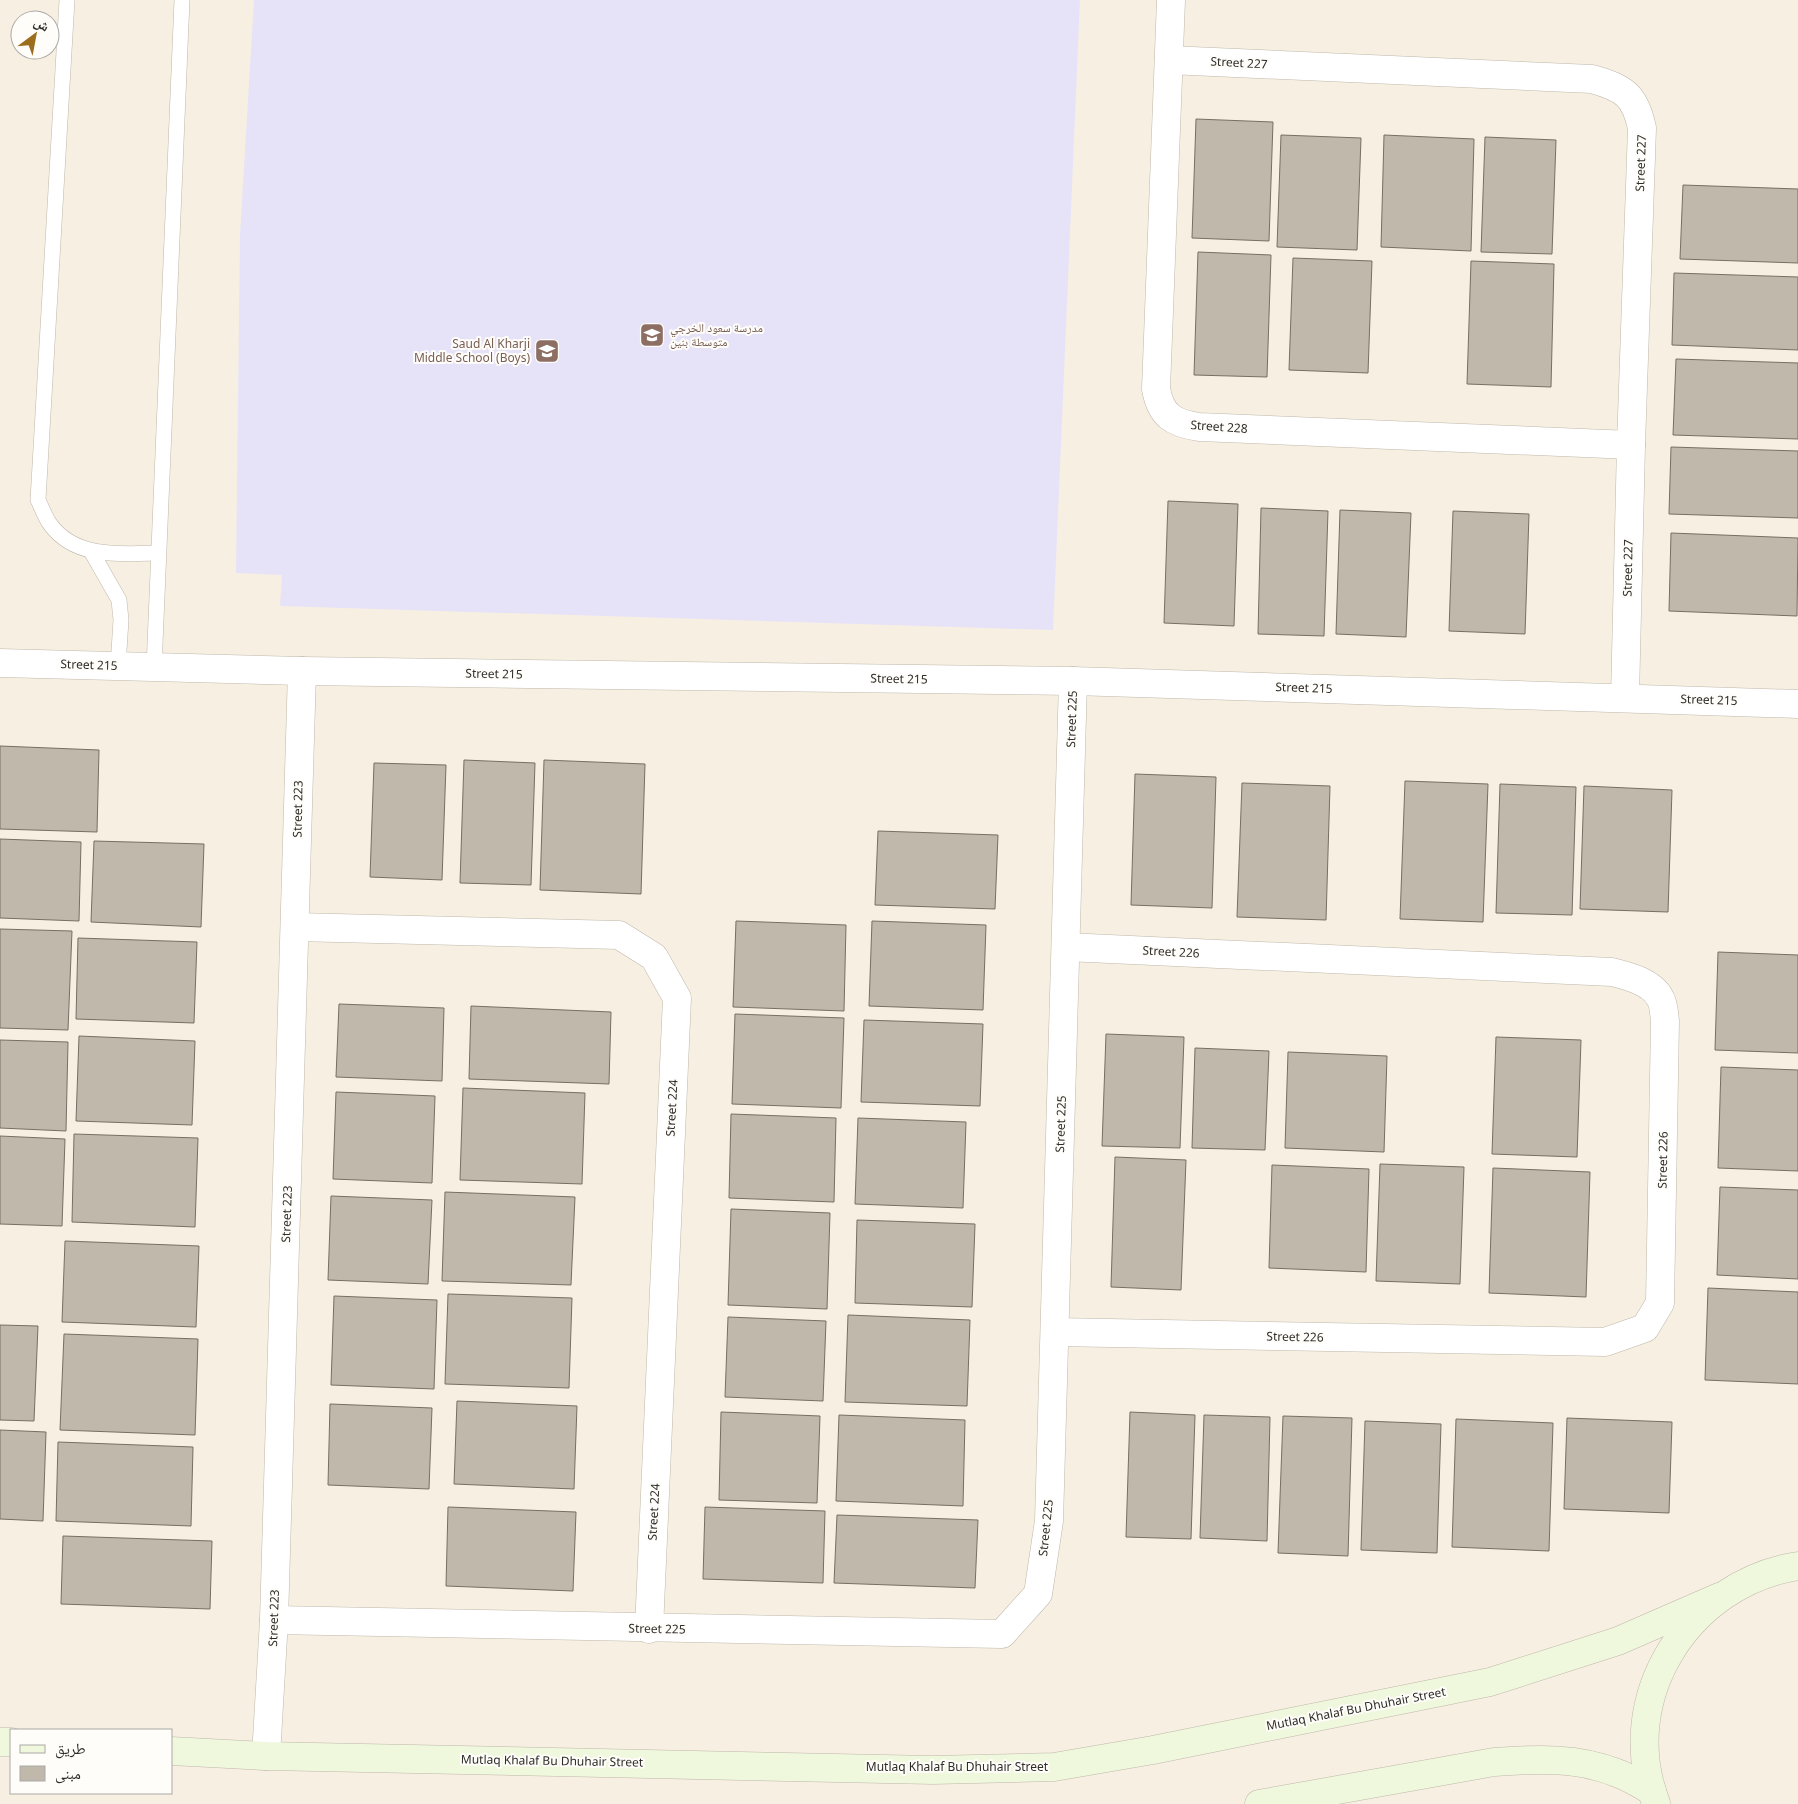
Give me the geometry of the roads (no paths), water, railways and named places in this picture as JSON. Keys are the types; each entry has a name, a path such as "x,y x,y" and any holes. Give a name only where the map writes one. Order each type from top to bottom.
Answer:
{"main road":[{"path":"1654,1798 1645,1755 1646,1719 1655,1683 1676,1643 1692,1622 1719,1598 1746,1581 1787,1568 1798,1550"},
{"name":"Mutlaq Khalaf Bu Dhuhair Street","path":"172,1751 266,1756 933,1770 1054,1767 1152,1750 1490,1682 1618,1641 1719,1598"},
{"path":"1259,1804 1494,1762 1533,1759 1584,1763 1618,1773 1654,1798"}],"street":[{"name":"Street 228","path":"1171,0 1156,389 1159,405 1169,416 1181,424 1199,427 1631,445"},
{"name":"Street 227","path":"1169,60 1592,79 1624,91 1638,109 1642,128 1631,445 1625,697"},
{"name":"Street 215","path":"0,663 302,671 1073,681 1625,697 1798,704"},
{"name":"Street 223","path":"266,1756 274,1620 302,671"},
{"name":"Street 225","path":"274,1620 1002,1634 1038,1594 1049,1521 1073,681"},
{"name":"Street 224","path":"295,927 619,935 654,957 677,998 649,1628"},
{"name":"Street 226","path":"1055,1332 1605,1342 1645,1328 1660,1304 1665,1021 1660,998 1650,987 1630,976 1612,972 1066,947"}],"lane":[{"path":"67,0 38,500 50,524 70,544 91,551 116,554 158,553"},
{"path":"154,668 182,0"},
{"path":"91,551 119,600 122,620 118,666"}],"place":[{"name":"مدرسة سعود الخرجي متوسطة بنين","path":"652,335"},
{"name":"Saud Al Kharji Middle School (Boys)","path":"547,351"}]}
